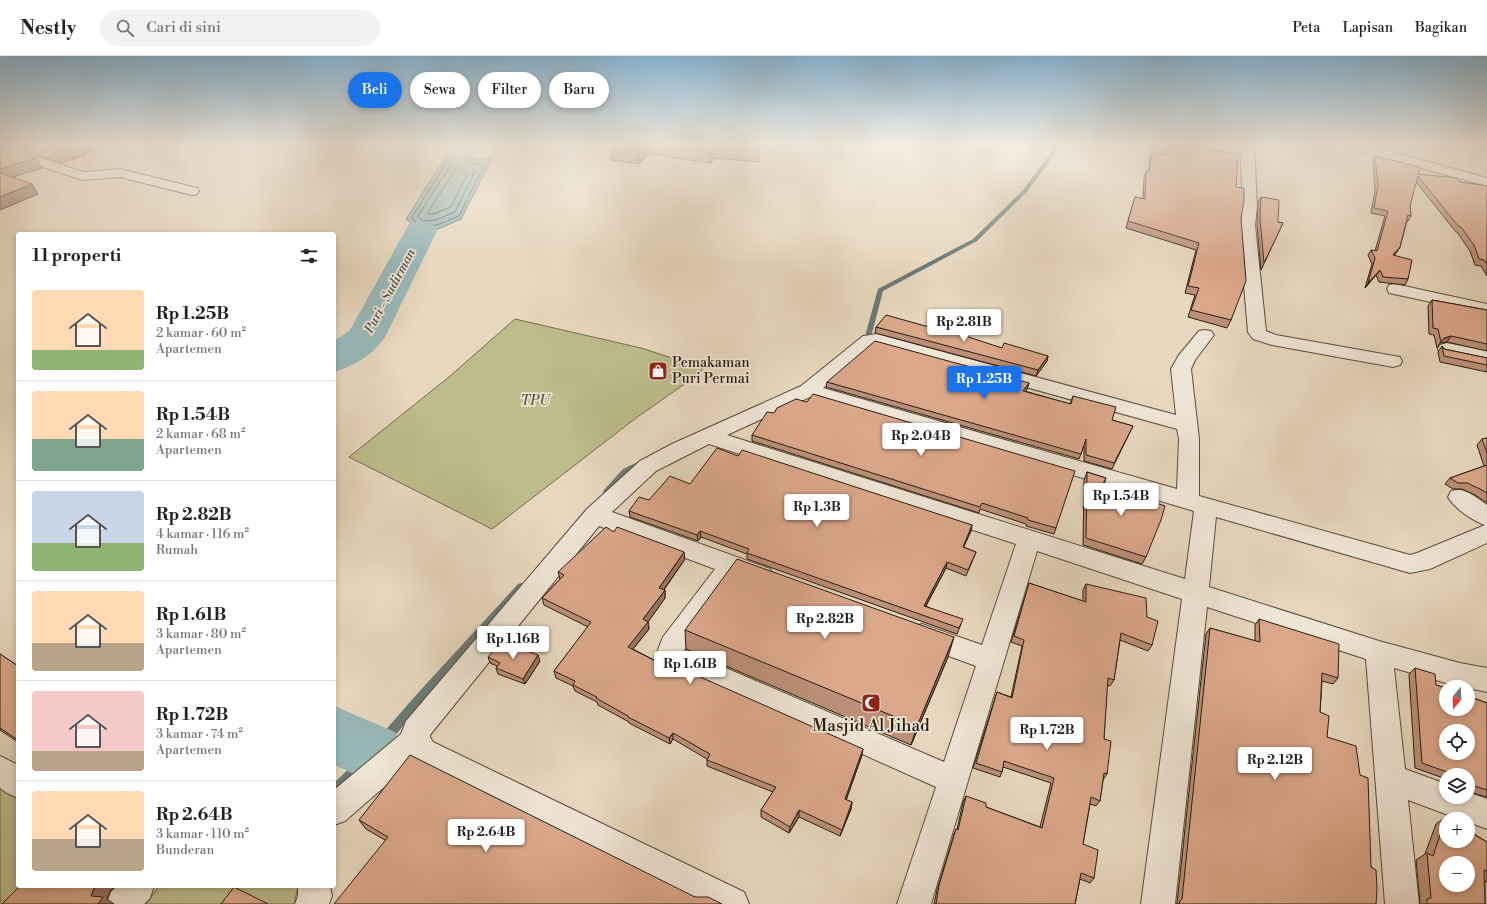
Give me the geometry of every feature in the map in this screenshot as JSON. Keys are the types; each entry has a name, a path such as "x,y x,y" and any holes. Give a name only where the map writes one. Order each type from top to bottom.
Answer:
{"street":[{"path":"160,184 192,192"},
{"path":"1249,184 1250,207 1247,225 1257,332 1265,338 1393,361"},
{"path":"1395,290 1487,309"},
{"path":"1158,904 1196,594 1197,504 1181,369 1186,359 1205,335"},
{"path":"732,904 423,752 415,741 416,730 595,515 648,466 679,449 808,390 869,340 877,339 1187,425"},
{"path":"1447,348 1487,357"},
{"path":"808,390 1197,504 1410,564 1421,562 1487,532"},
{"path":"707,436 1380,652 1460,675 1487,680"},
{"path":"1459,497 1487,517"},
{"path":"595,515 784,584"},
{"path":"914,904 1030,540"},
{"path":"732,565 672,644 670,652 672,657 953,780"},
{"path":"902,628 991,660"},
{"path":"1380,652 1402,904"},
{"path":"336,808 415,741"},
{"path":"0,770 16,782"},
{"path":"1391,779 1487,814"},
{"path":"123,904 136,888"},
{"path":"312,904 315,896 314,888"}],"green space":[{"name":"TPU","path":"515,319 641,348 703,368 699,374 636,418 492,529 349,457 449,377"},
{"path":"0,777 16,788 16,888 28,888 12,904 0,904"},
{"path":"158,888 298,888 294,904 146,904"}],"water":[{"path":"429,184 479,184 461,219 438,229 421,231 406,219"}],"building":[{"path":"0,184 32,184 0,197"},
{"path":"1146,184 1236,184 1236,187 1244,188 1241,218 1246,281 1231,320 1191,310 1199,288 1188,286 1199,243 1128,221 1135,197 1145,199"},
{"path":"1378,184 1416,184 1410,206 1411,216 1408,215 1400,247 1393,255 1412,260 1408,279 1383,277 1380,270 1368,283 1375,258 1371,250 1377,251 1388,211 1374,208"},
{"path":"1424,184 1471,184 1487,186 1487,264 1484,260 1479,259 1474,245 1461,227 1459,227"},
{"path":"1261,197 1279,200 1278,222 1283,223 1264,263 1260,219"},
{"path":"1432,300 1487,310 1487,344 1451,336 1444,338 1441,342 1438,329 1433,328"},
{"path":"886,315 936,329 938,327 1002,348 1004,343 1048,356 1038,370 876,327"},
{"path":"875,341 1029,383 1023,391 1071,404 1073,396 1116,407 1112,420 1133,426 1114,463 1086,455 1086,439 1081,454 827,382"},
{"path":"1442,346 1444,349 1487,358 1487,365 1444,356"},
{"path":"813,394 1075,471 1056,528 1028,520 1028,518 982,503 980,507 752,435 767,412 774,413 777,408 796,399 807,402"},
{"path":"1487,438 1487,453 1482,439"},
{"path":"717,448 738,456 742,450 972,525 963,547 976,552 968,570 947,562 924,606 963,619 959,628 747,553 749,549 700,531 697,535 629,511 639,497 649,500 670,476 690,484"},
{"path":"1487,465 1487,493 1467,483 1458,483 1450,478"},
{"path":"1087,472 1106,478 1103,484 1165,506 1146,557 1086,538"},
{"path":"606,527 614,532 617,527 684,552 659,588 665,590 643,619 648,622 628,647 669,668 671,664 863,749 845,799 852,802 842,830 799,810 790,827 761,810 776,787 707,760 710,754 673,733 669,738 628,717 596,698 597,697 573,685 575,681 554,671 591,622 542,598 564,575 558,572"},
{"name":"Masjid Al Jihad","path":"737,559 954,637 917,726 685,630"},
{"path":"1029,583 1086,602 1086,584 1146,598 1147,617 1158,621 1152,645 1121,633 1114,680 1108,678 1104,739 1111,741 1107,774 1104,773 1100,801 1091,797 1083,844 1098,850 1094,878 1081,873 1075,904 936,904 939,885 956,829 958,830 966,796 986,803 986,807 1042,828 1054,778 1004,761 1002,772 976,763 997,692 1012,698 1024,640 1014,636"},
{"path":"1259,619 1339,644 1338,678 1322,673 1320,712 1329,716 1327,737 1356,746 1360,775 1368,778 1371,867 1376,870 1376,904 1179,904 1182,899 1210,628 1260,642"},
{"path":"501,642 538,655 523,679 496,668 500,663 488,657"},
{"path":"0,654 16,665 16,739 0,728"},
{"path":"1415,668 1435,674 1436,685 1439,686 1439,716 1475,716 1475,699 1487,703 1487,790 1475,786 1475,768 1439,769 1422,763"},
{"path":"410,755 695,897 708,897 722,904 334,904 388,837 359,820"},
{"path":"1475,835 1487,842 1487,871 1484,870 1485,904 1427,904 1427,899 1431,898 1427,853 1433,856 1439,838 1439,848 1475,848"},
{"path":"18,888 94,888 91,896 103,897 98,904 2,904"},
{"path":"233,888 236,888 268,904 221,904"}],"waterway":[{"path":"862,342 868,337 880,290 975,240 1025,191 1031,184"},
{"name":"Puri - Sudirman","path":"336,359 366,337 421,231"},
{"path":"607,492 626,471 642,463"},
{"path":"336,788 373,753 421,697 521,587"},
{"path":"336,735 373,753"}],"place":[{"name":"Pemakaman Puri Permai","path":"658,371"},
{"name":"Masjid Al Jihad","path":"871,703"}]}
